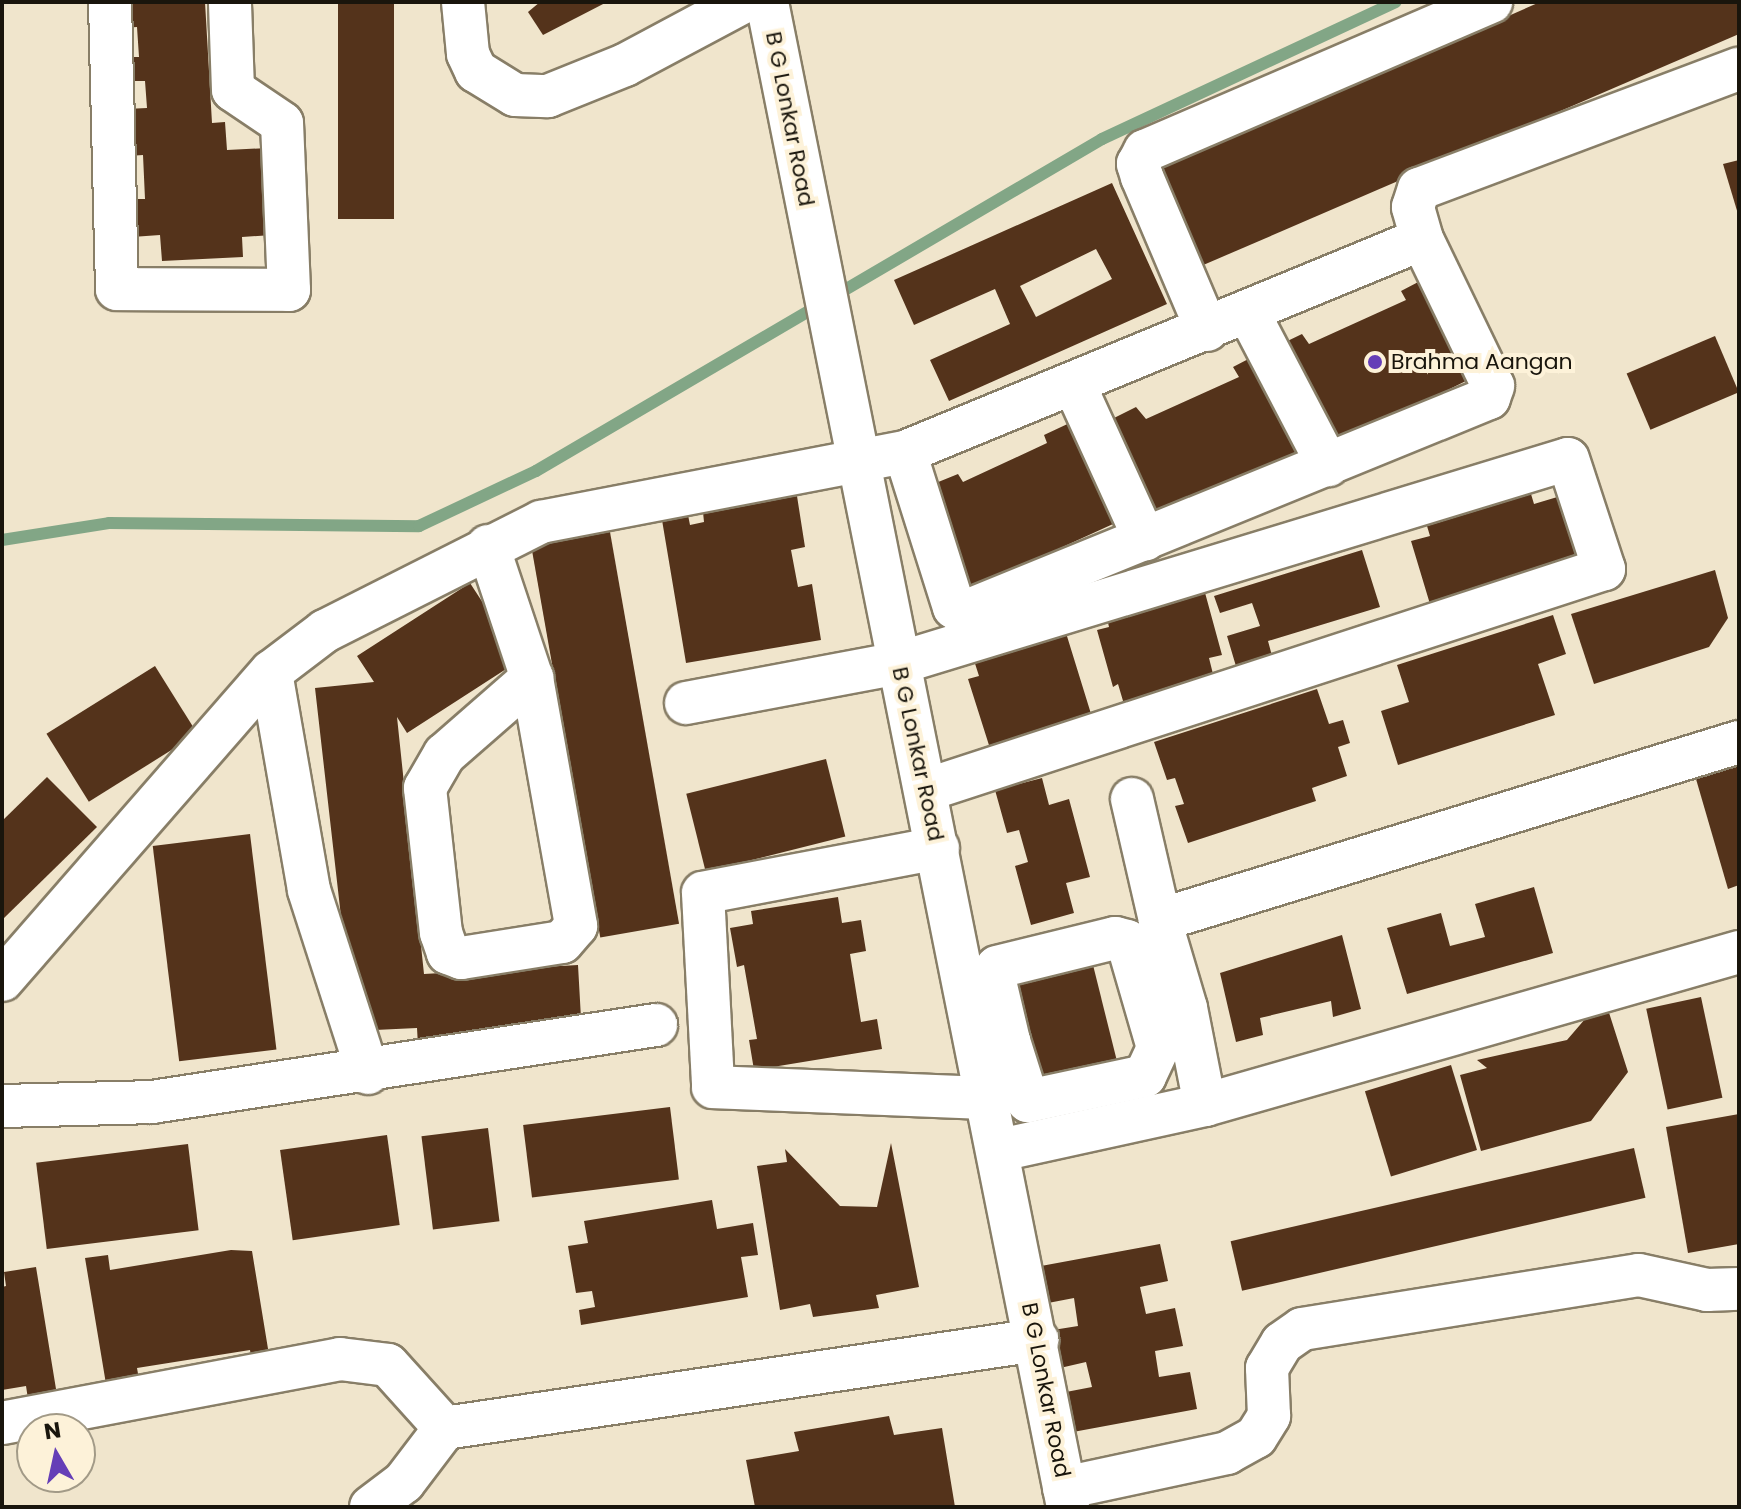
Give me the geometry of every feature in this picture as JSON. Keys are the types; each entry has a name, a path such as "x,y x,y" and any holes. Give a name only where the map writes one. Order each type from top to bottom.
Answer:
{"street":[{"path":"110,2 117,289 289,290 282,123 233,90 230,2"},
{"path":"463,2 468,54 476,71 515,95 548,96 625,65 743,2"},
{"name":"B G Lonkar Road","path":"767,2 938,848 994,1045 989,1098 1066,1497"},
{"path":"1207,330 1142,177 1138,164 1145,151 1491,2"},
{"path":"905,452 957,611 967,612 1328,465 1493,393 1468,329 1422,239 1413,207 1419,189 1739,69"},
{"path":"2,980 271,672 325,631 488,546 541,522 858,464 905,452 1422,239"},
{"path":"1248,312 1328,465"},
{"path":"1074,384 1145,540"},
{"path":"686,703 899,663 1568,459 1604,569 926,790"},
{"path":"488,546 532,678 576,926 562,942 461,958 448,953 441,933 425,788 445,754 532,678"},
{"path":"271,672 309,890 368,1073"},
{"path":"1160,920 1739,742"},
{"path":"1132,799 1160,920 1168,1012 1158,1048 1145,1076 1032,1102 994,1045 994,977 997,967 1115,938 1127,941 1168,1012 1205,1105"},
{"path":"938,848 703,893 713,1087 989,1098"},
{"path":"1000,1150 1205,1105 1739,952"},
{"path":"2,1106 152,1102 368,1073 656,1025"},
{"path":"1066,1497 1227,1453 1256,1437 1269,1416 1267,1368 1282,1343 1302,1329 1639,1275 1707,1290 1739,1289"},
{"path":"371,1507 404,1482 445,1428 1037,1340"},
{"path":"2,1423 340,1359 388,1365 445,1428"}],"building":[{"path":"121,2 205,2 212,123 225,122 227,150 268,148 272,235 242,237 243,257 162,261 160,235 132,237 130,199 145,199 143,155 128,156 126,109 147,108 145,81 124,81 123,57 139,57 137,27 122,28"},
{"path":"338,2 394,2 394,219 338,219"},
{"path":"540,2 607,2 543,35 528,12"},
{"path":"1540,2 1739,2 1739,34 1201,266 1158,170"},
{"path":"1739,160 1739,214 1738,214 1723,164"},
{"path":"1112,183 1167,304 949,401 930,360 1010,324 995,289 914,325 894,280","holes":["1096,249 1112,279 1036,317 1020,286"]},
{"name":"Brahma Aangan","path":"1424,279 1474,377 1326,450 1275,347 1302,334 1309,344 1406,300 1401,291"},
{"path":"1715,336 1739,392 1650,430 1627,374"},
{"path":"1258,354 1314,451 1156,524 1108,421 1136,407 1146,419 1239,377 1233,367"},
{"path":"1076,420 1124,519 964,592 921,489 958,474 963,482 1047,443 1044,435"},
{"path":"1531,494 1534,504 1564,495 1586,566 1433,614 1411,541 1430,536 1427,526"},
{"path":"797,496 805,547 791,550 798,587 812,584 821,640 686,663 662,520 688,515 690,525 704,522 703,512"},
{"path":"607,515 679,924 600,938 528,529"},
{"path":"1362,550 1380,607 1268,641 1274,663 1238,673 1227,636 1260,626 1252,603 1220,613 1214,596"},
{"path":"1715,570 1728,618 1709,647 1594,684 1571,614"},
{"path":"1201,578 1222,655 1209,658 1216,686 1126,711 1118,684 1113,687 1097,630 1109,627 1104,605"},
{"path":"470,583 520,660 407,733 397,717 424,974 578,965 582,1036 418,1046 417,1028 354,1031 315,688 374,682 357,656"},
{"path":"1553,615 1566,654 1538,664 1555,715 1398,765 1381,711 1409,702 1397,665"},
{"path":"1062,620 1096,730 994,761 968,679 979,676 970,648"},
{"path":"155,666 197,734 89,802 46,734"},
{"path":"1317,689 1329,724 1343,720 1350,743 1338,747 1347,776 1312,788 1316,801 1188,843 1175,806 1184,804 1175,778 1167,780 1154,742"},
{"path":"826,759 845,837 706,871 686,794"},
{"path":"1739,766 1739,885 1728,889 1696,779"},
{"path":"47,777 97,827 2,920 2,821"},
{"path":"1042,778 1049,805 1069,799 1090,877 1066,883 1074,913 1031,925 1015,866 1028,862 1019,830 1007,833 995,790"},
{"path":"250,834 276,1049 179,1061 153,846"},
{"path":"1534,887 1553,953 1407,994 1387,928 1441,913 1450,946 1485,937 1475,904"},
{"path":"838,897 842,923 861,920 866,951 850,954 861,1022 877,1019 882,1049 754,1070 749,1040 757,1039 744,965 737,967 730,928 753,924 751,911"},
{"path":"1342,935 1361,1009 1333,1017 1331,1001 1260,1018 1263,1035 1236,1042 1220,973"},
{"path":"1092,961 1119,1071 1028,1093 1001,984"},
{"path":"1604,997 1628,1072 1591,1121 1481,1151 1460,1075 1487,1068 1477,1060 1567,1040"},
{"path":"1701,997 1722,1098 1668,1109 1646,1009"},
{"path":"1451,1065 1477,1150 1391,1176 1365,1091"},
{"path":"670,1107 679,1179 532,1197 523,1125"},
{"path":"1739,1114 1739,1244 1688,1253 1666,1127"},
{"path":"488,1128 499,1221 433,1229 421,1136"},
{"path":"387,1135 400,1225 293,1240 280,1150"},
{"path":"891,1143 919,1287 876,1295 879,1308 813,1317 810,1304 780,1310 757,1166 787,1162 785,1149 840,1206 877,1207"},
{"path":"188,1144 199,1230 47,1249 36,1163"},
{"path":"1634,1148 1645,1198 1242,1291 1231,1241"},
{"path":"712,1200 717,1229 753,1223 758,1255 741,1257 748,1297 581,1325 579,1310 595,1307 592,1291 576,1293 568,1246 588,1243 584,1221"},
{"path":"1160,1244 1168,1281 1140,1287 1146,1314 1175,1308 1183,1346 1155,1351 1159,1377 1190,1372 1197,1409 1073,1432 1066,1392 1092,1387 1086,1362 1060,1368 1053,1330 1078,1326 1074,1298 1048,1303 1041,1266"},
{"path":"231,1250 252,1251 270,1361 252,1364 250,1350 137,1368 140,1385 107,1390 85,1258 108,1255 110,1270"},
{"path":"36,1267 57,1395 28,1399 26,1386 2,1390 2,1287 6,1286 4,1272"},
{"path":"889,1416 894,1435 942,1428 955,1507 755,1507 746,1460 799,1451 794,1432"}],"waterway":[{"path":"2,540 109,523 419,526 536,471 1102,139 1396,2"}],"place":[{"name":"Brahma Aangan","path":"1375,362"}]}
